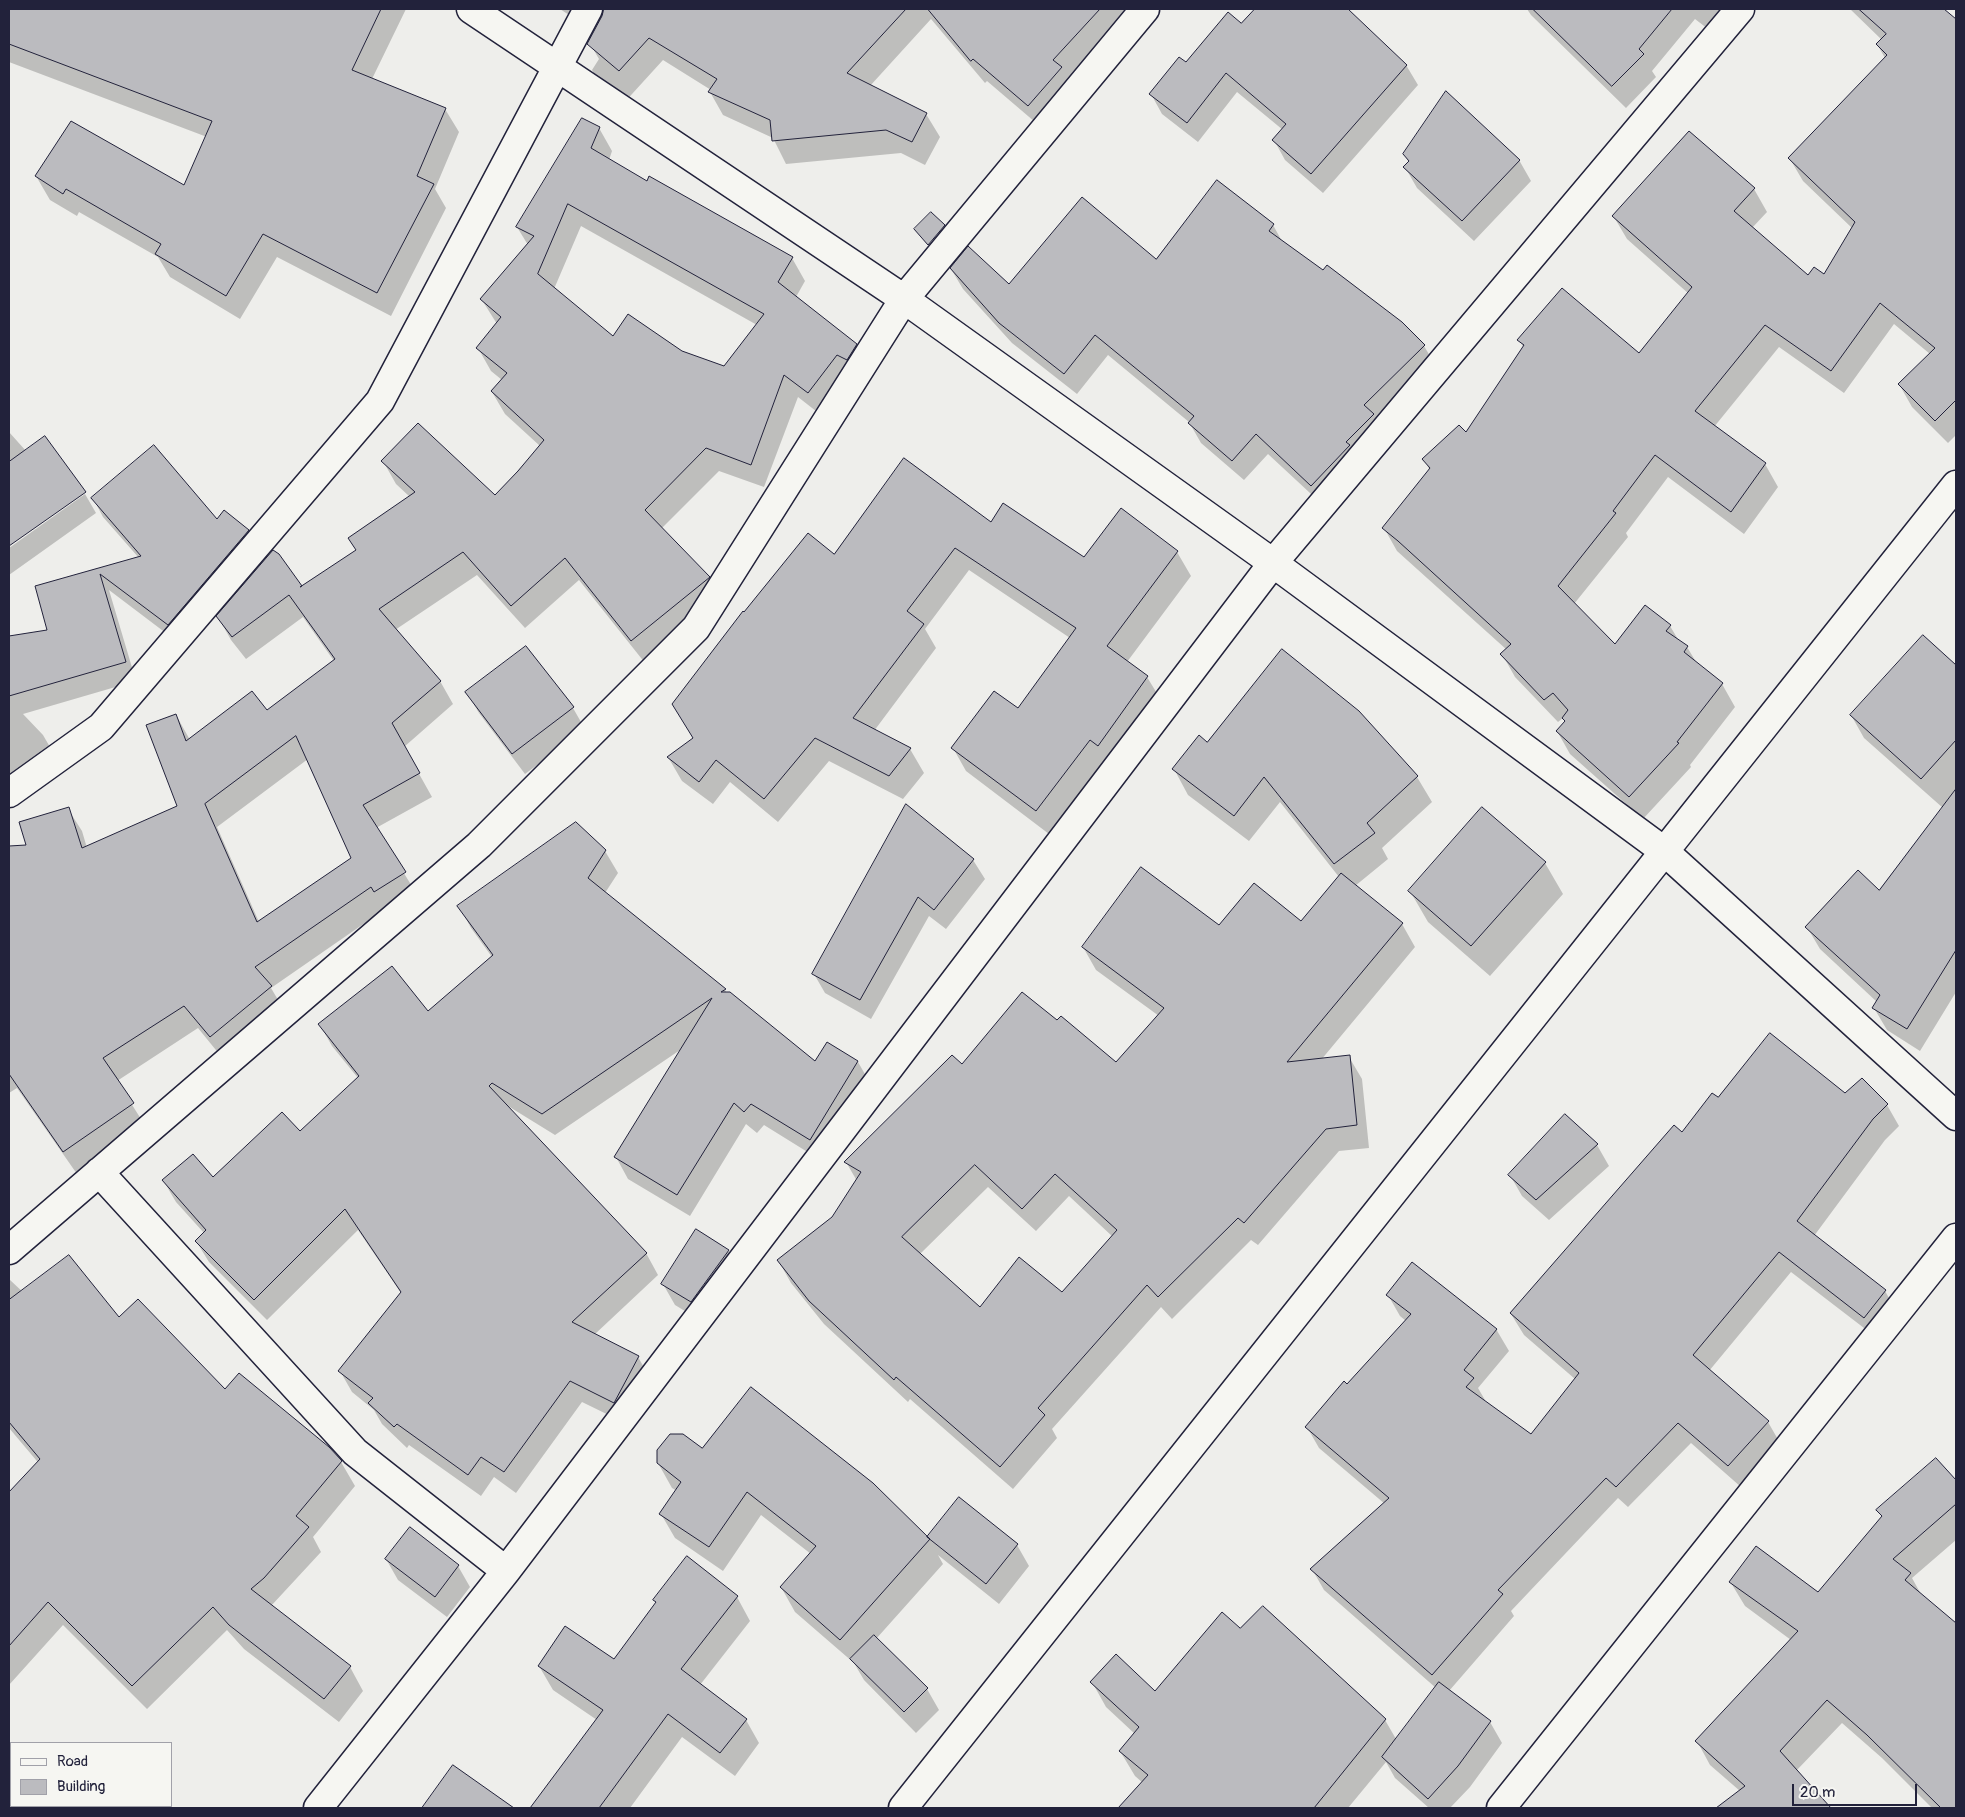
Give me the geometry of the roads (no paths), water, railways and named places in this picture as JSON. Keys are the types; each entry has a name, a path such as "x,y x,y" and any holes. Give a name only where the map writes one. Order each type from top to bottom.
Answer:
{"street":[{"path":"471,9 904,299 1273,563 1664,851 1956,1116"},
{"path":"9,793 101,727 380,401 556,66 588,9"},
{"path":"9,1250 479,845 696,628 904,299 1144,9"},
{"path":"318,1808 506,1571 1273,563 1740,9"},
{"path":"902,1808 1956,485"},
{"path":"99,1172 355,1452 506,1571"},
{"path":"1501,1808 1956,1238"}]}
